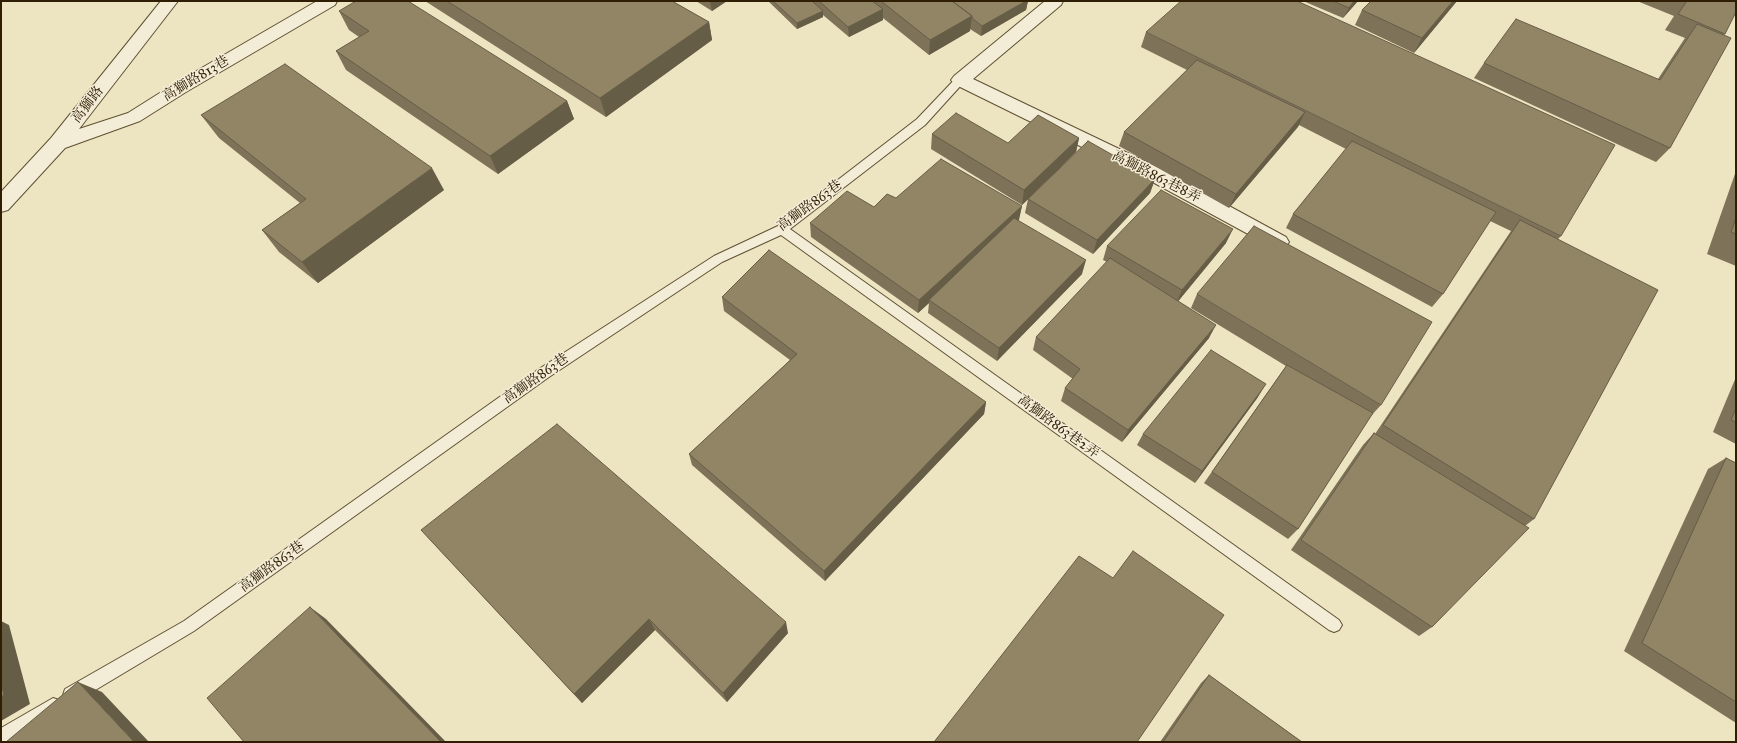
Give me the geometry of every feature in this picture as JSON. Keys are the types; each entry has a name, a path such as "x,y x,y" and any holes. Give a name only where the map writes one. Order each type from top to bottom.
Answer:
{"street":[{"name":"高獅路","path":"1,205 58,143 170,1"},
{"name":"高獅路813巷","path":"58,143 134,117 180,88 329,1"},
{"name":"高獅路863巷","path":"960,80 1055,1"},
{"name":"高獅路863巷8弄","path":"960,80 1154,174 1293,250"}],"lane":[{"name":"高獅路863巷","path":"1,737 189,626 544,373 718,259 782,229 921,122 960,80"},
{"name":"高獅路863巷2弄","path":"782,229 1334,625"}],"building":[{"path":"356,1 408,1 567,101 490,156 336,51 369,31 339,11"},
{"path":"447,1 672,1 709,22 600,98"},
{"path":"773,1 812,1 823,11 797,23"},
{"path":"819,1 872,1 883,9 848,27"},
{"path":"881,1 952,1 972,16 930,40"},
{"path":"952,1 1026,1 982,26 972,18 972,16"},
{"path":"1181,1 1297,1 1615,145 1561,236 1146,32"},
{"path":"1333,1 1354,1 1349,8"},
{"path":"1371,1 1453,1 1422,38 1362,10"},
{"path":"1687,1 1736,1 1736,12 1725,34 1678,14"},
{"path":"1516,19 1660,80 1697,24 1731,38 1670,148 1484,63"},
{"path":"1197,60 1305,112 1236,194 1124,132"},
{"path":"285,64 432,168 302,262 262,230 306,199 201,115"},
{"path":"956,113 1008,143 1038,115 1079,138 1024,190 932,134"},
{"path":"1088,141 1155,179 1097,240 1028,199"},
{"path":"1352,141 1496,212 1443,294 1293,214"},
{"path":"941,159 1022,206 919,300 810,223 847,191 874,207 887,194 896,198"},
{"path":"1161,190 1233,229 1182,290 1107,246"},
{"path":"1014,218 1086,260 999,348 929,300"},
{"path":"1736,218 1736,234 1731,232"},
{"path":"1520,220 1658,290 1534,519 1383,425"},
{"path":"1254,226 1432,322 1381,405 1197,294"},
{"path":"769,250 986,402 824,571 689,454 797,354 722,297"},
{"path":"1110,258 1216,325 1128,430 1065,388 1080,369 1036,337"},
{"path":"1211,350 1266,384 1202,471 1143,434"},
{"path":"1287,365 1373,413 1298,529 1212,472"},
{"path":"1736,408 1736,422 1731,420"},
{"path":"557,424 786,622 723,693 649,619 574,694 421,530"},
{"path":"1374,433 1529,528 1432,627 1301,540"},
{"path":"1726,458 1736,463 1736,702 1642,643"},
{"path":"1133,551 1224,615 1137,742 934,742 1079,556 1113,578"},
{"path":"310,607 441,742 244,742 207,698"},
{"path":"1209,675 1302,742 1163,742"},
{"path":"1,682 4,695 1,697"},
{"path":"78,682 134,742 6,742"}]}
